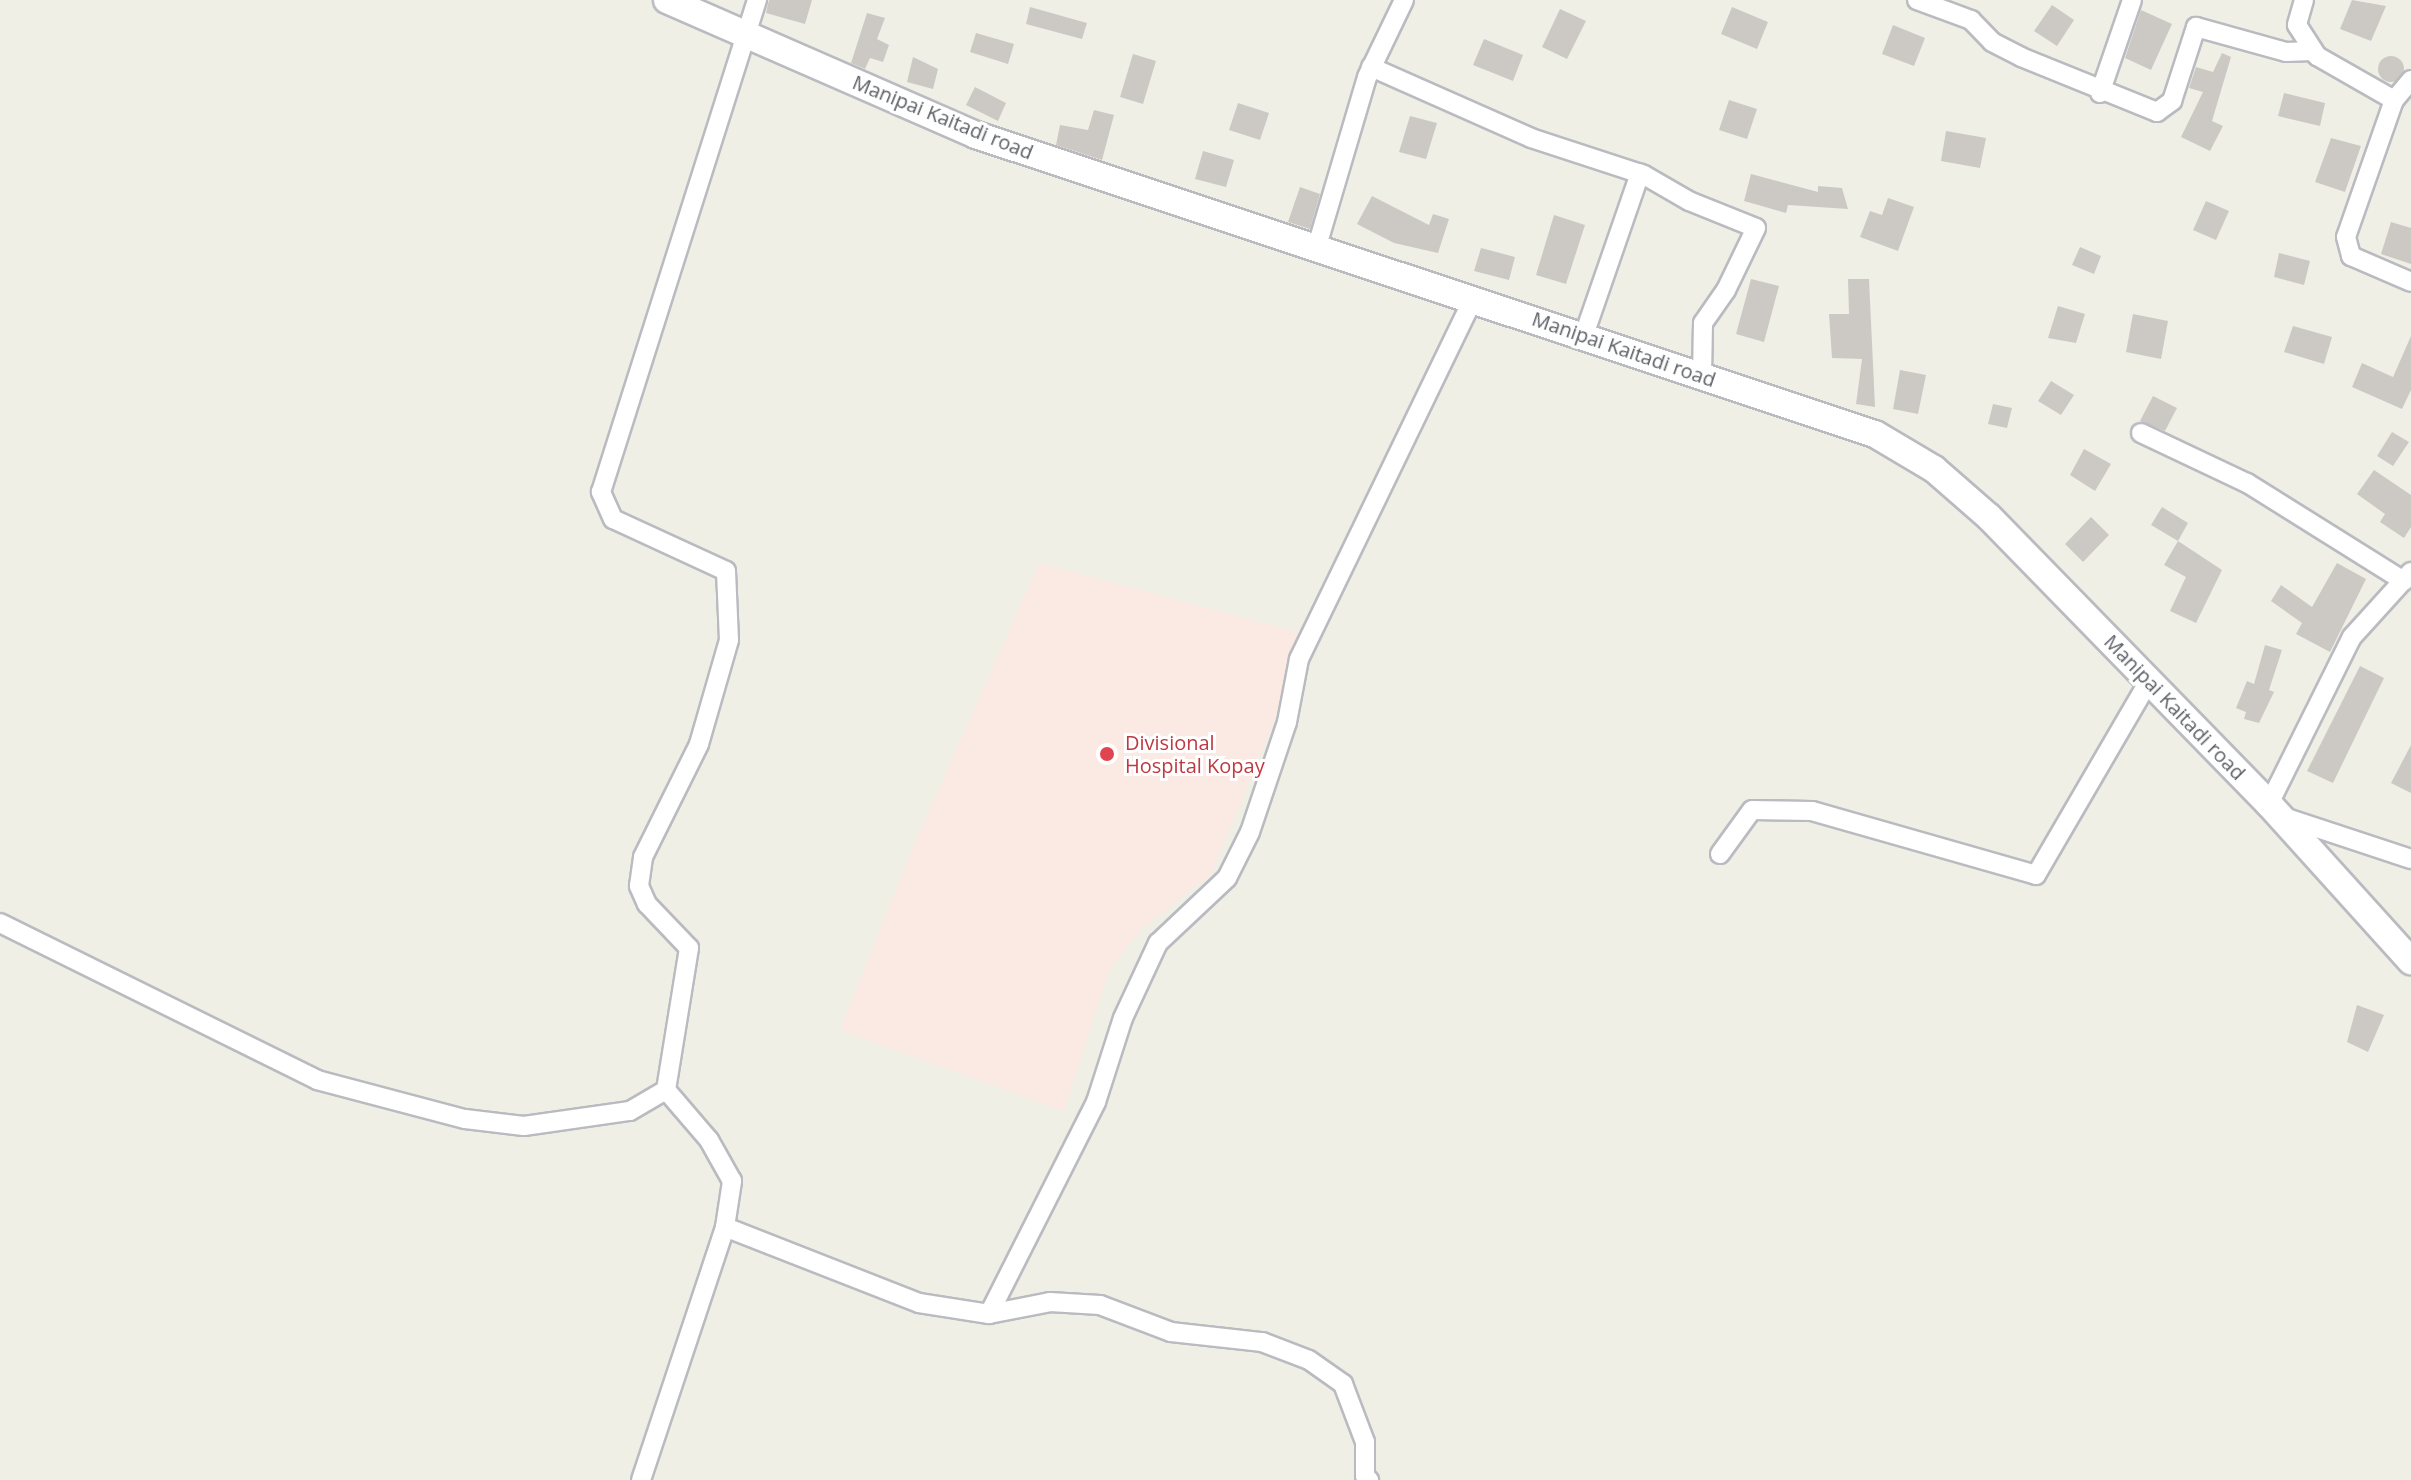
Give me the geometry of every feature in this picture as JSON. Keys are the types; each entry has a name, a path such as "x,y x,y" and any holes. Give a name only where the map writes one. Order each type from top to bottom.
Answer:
{"main road":[{"name":"Manipai Kaitadi road","path":"667,0 976,135 1474,297 1875,434 1934,469 1989,517 2275,810 2411,961"}],"street":[{"path":"641,1480 725,1227 732,1181 709,1140 666,1090 689,948 647,904 639,886 643,857 699,744 729,640 726,571 613,519 601,492 743,33 757,0"},
{"path":"1317,246 1371,67 1404,0"},
{"path":"1917,0 1971,20 1992,42 2100,93 2157,112 2172,101 2196,27 2286,52 2312,51"},
{"path":"2100,93 2132,0"},
{"path":"2304,0 2297,25 2312,51 2394,100"},
{"path":"1371,67 1531,138 1640,173 1689,201 1756,228 1726,290 1703,323 1702,375"},
{"path":"2411,80 2394,100 2346,237 2351,256 2411,282"},
{"path":"1584,335 1640,173"},
{"path":"989,1314 1096,1102 1123,1018 1158,943 1227,878 1244,844 1287,722 1299,659 1474,297"},
{"path":"2141,433 2247,483 2408,576 2352,637 2275,810 2411,859"},
{"path":"1720,854 1752,810 1812,811 2036,875 2149,681"},
{"path":"0,923 317,1080 465,1119 524,1126 630,1111 666,1090"},
{"path":"725,1227 919,1303 989,1314 1050,1302 1100,1305 1171,1332 1262,1342 1309,1360 1343,1384 1365,1442 1366,1479"}],"shaded area":[{"name":"Divisional Hospital Kopay","path":"1039,563 1309,635 1211,874 1141,929 1108,972 1064,1111 840,1030 912,849"}],"building":[{"path":"769,0 812,0 805,24 766,13"},
{"path":"2352,0 2386,6 2371,41 2340,29"},
{"path":"2052,5 2074,20 2057,46 2034,31"},
{"path":"1030,7 1087,23 1082,39 1026,24"},
{"path":"1732,7 1768,22 1757,49 1721,34"},
{"path":"1560,9 1586,21 1567,59 1542,47"},
{"path":"2141,10 2172,24 2151,70 2125,58"},
{"path":"867,13 885,18 877,39 889,45 883,62 870,58 865,69 851,63"},
{"path":"1893,25 1925,38 1914,66 1882,54"},
{"path":"976,33 1014,44 1008,64 970,52"},
{"path":"1484,39 1523,55 1513,81 1473,65"},
{"path":"2222,53 2231,57 2212,121 2223,126 2210,151 2181,137 2203,92 2189,88 2196,67 2213,72"},
{"path":"1133,54 1156,61 1143,104 1120,97"},
{"path":"2391,56 2400,60 2404,69 2400,78 2391,82 2382,78 2378,69 2382,60"},
{"path":"913,57 938,69 933,89 907,82"},
{"path":"975,87 1006,103 998,121 966,105"},
{"path":"2284,93 2325,103 2320,126 2278,116"},
{"path":"1729,100 1757,109 1747,139 1719,130"},
{"path":"1238,103 1269,113 1260,140 1229,130"},
{"path":"1094,110 1114,115 1102,160 1056,145 1060,125 1088,130"},
{"path":"1410,116 1437,123 1426,159 1399,152"},
{"path":"1946,131 1986,138 1980,168 1941,161"},
{"path":"2331,138 2361,146 2345,192 2315,182"},
{"path":"1203,151 1234,160 1226,187 1195,179"},
{"path":"1751,174 1818,192 1818,186 1842,188 1848,209 1788,205 1786,213 1744,201"},
{"path":"1300,187 1320,194 1310,229 1288,222"},
{"path":"1372,196 1429,225 1433,214 1449,219 1438,253 1394,243 1357,224"},
{"path":"1888,198 1914,207 1898,251 1860,237 1870,211 1882,215"},
{"path":"2206,201 2229,211 2216,240 2193,230"},
{"path":"1554,215 1585,225 1566,284 1536,275"},
{"path":"2391,222 2411,228 2411,264 2381,254"},
{"path":"2080,247 2101,256 2094,274 2072,265"},
{"path":"1481,248 1515,257 1509,280 1474,271"},
{"path":"2279,253 2310,261 2304,285 2274,277"},
{"path":"1751,279 1779,286 1764,342 1736,334"},
{"path":"1848,279 1869,279 1875,407 1856,404 1862,359 1832,358 1829,314 1849,314"},
{"path":"2058,306 2085,314 2076,343 2048,338"},
{"path":"2133,314 2168,321 2161,359 2126,352"},
{"path":"2293,326 2332,337 2324,364 2284,352"},
{"path":"2411,336 2411,390 2402,409 2352,387 2362,363 2393,377"},
{"path":"1900,370 1926,375 1918,414 1893,409"},
{"path":"2051,381 2074,395 2061,415 2038,401"},
{"path":"2153,396 2177,408 2165,431 2140,421"},
{"path":"1993,404 2012,408 2007,428 1988,424"},
{"path":"2392,432 2409,442 2393,466 2377,456"},
{"path":"2084,449 2111,464 2095,491 2070,475"},
{"path":"2374,470 2411,495 2411,527 2404,538 2380,522 2385,514 2357,494"},
{"path":"2162,507 2188,523 2178,541 2151,525"},
{"path":"2091,517 2109,535 2083,562 2065,544"},
{"path":"2178,541 2222,570 2196,623 2170,611 2186,577 2164,565"},
{"path":"2337,563 2366,579 2330,652 2296,634 2302,623 2271,601 2281,585 2312,607"},
{"path":"2265,645 2282,650 2269,690 2274,692 2259,723 2244,719 2246,712 2236,708 2247,681 2254,684"},
{"path":"2360,666 2384,678 2333,783 2307,771"},
{"path":"2411,745 2411,793 2391,783"},
{"path":"2357,1005 2384,1015 2368,1052 2347,1042"}],"place":[{"name":"Divisional Hospital Kopay","path":"1107,754"}]}
